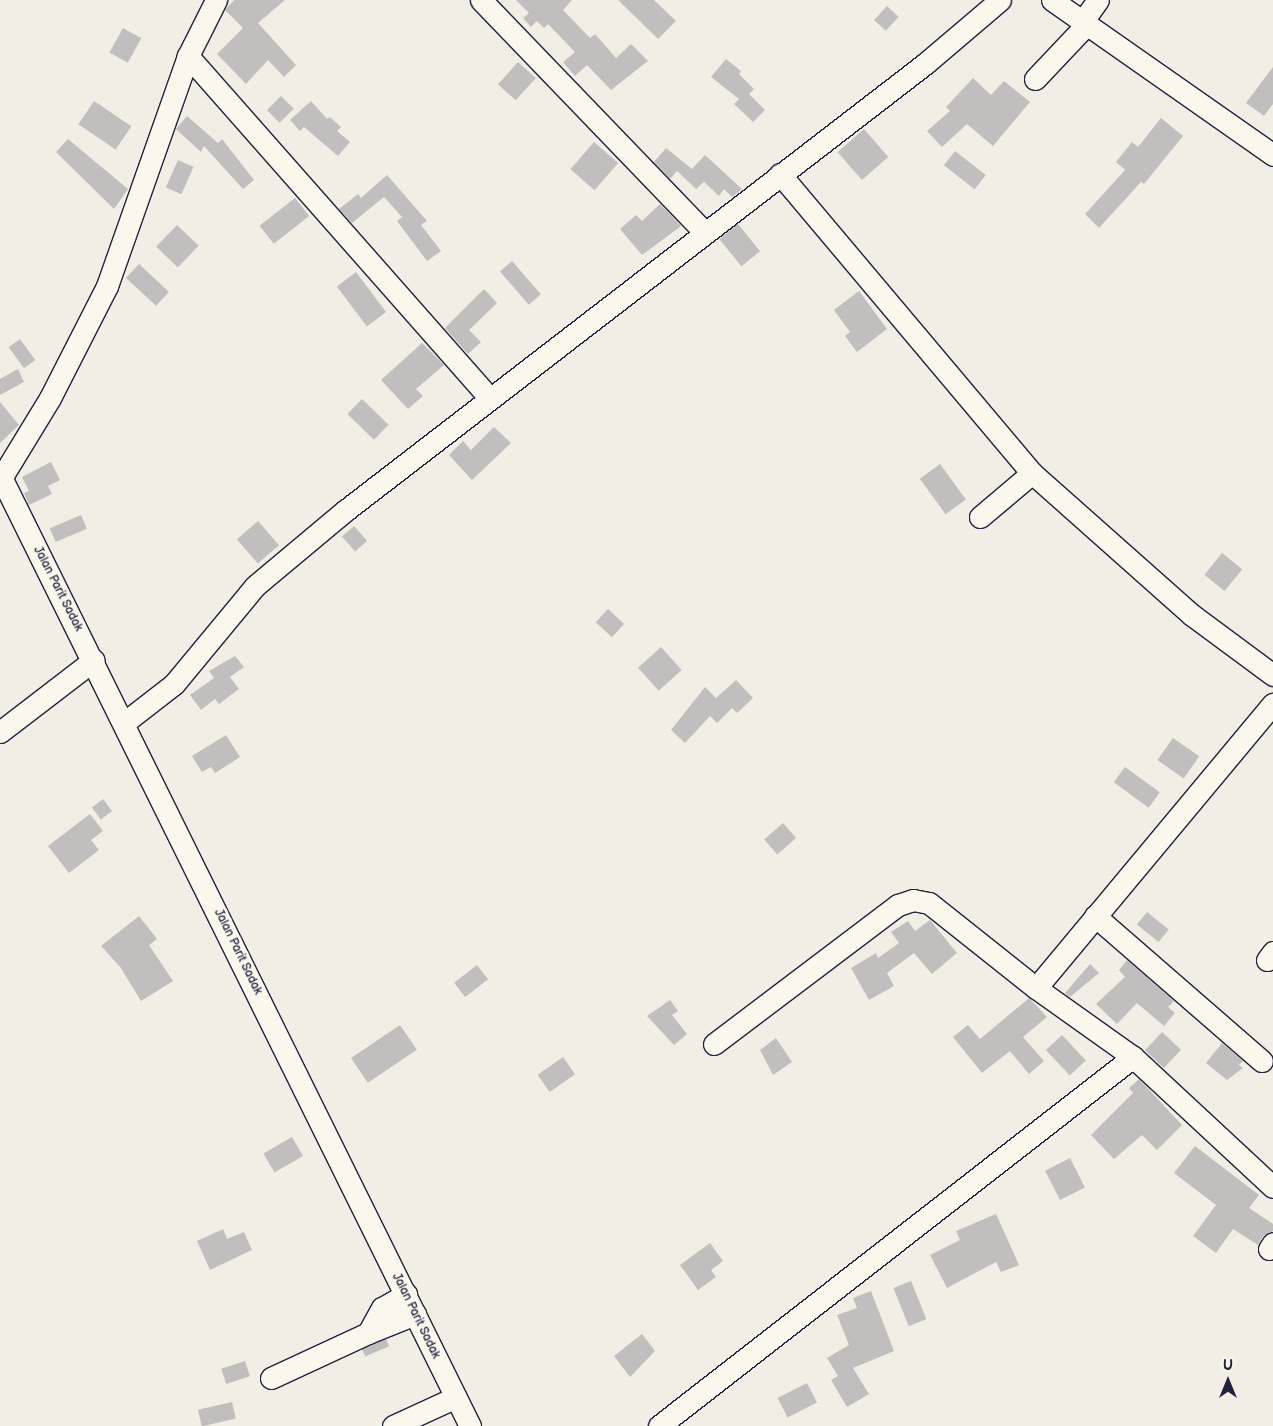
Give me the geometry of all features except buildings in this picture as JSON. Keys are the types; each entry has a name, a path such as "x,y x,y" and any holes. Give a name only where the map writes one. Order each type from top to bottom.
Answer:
{"street":[{"path":"1,478 50,398 107,286 188,56 216,0"},
{"path":"481,0 704,232"},
{"path":"125,722 174,684 255,586 489,397 926,63 1000,0"},
{"path":"1052,0 1273,155"},
{"path":"1036,79 1084,23 1098,0"},
{"path":"188,56 489,397"},
{"path":"780,174 1032,474 1192,616 1273,675"},
{"path":"980,517 1032,474"},
{"name":"Jalan Parit Sadak","path":"1,478 84,666 125,722 470,1426"},
{"path":"0,732 84,666"},
{"path":"1036,988 1273,704"},
{"path":"714,1044 898,905 913,900 929,903 956,921 1036,988 1133,1057 1273,1187"},
{"path":"1096,916 1262,1061"},
{"path":"659,1426 1133,1057"},
{"path":"368,1333 382,1308 406,1294"},
{"path":"271,1378 368,1333 415,1314"},
{"path":"393,1426 456,1397"}]}
